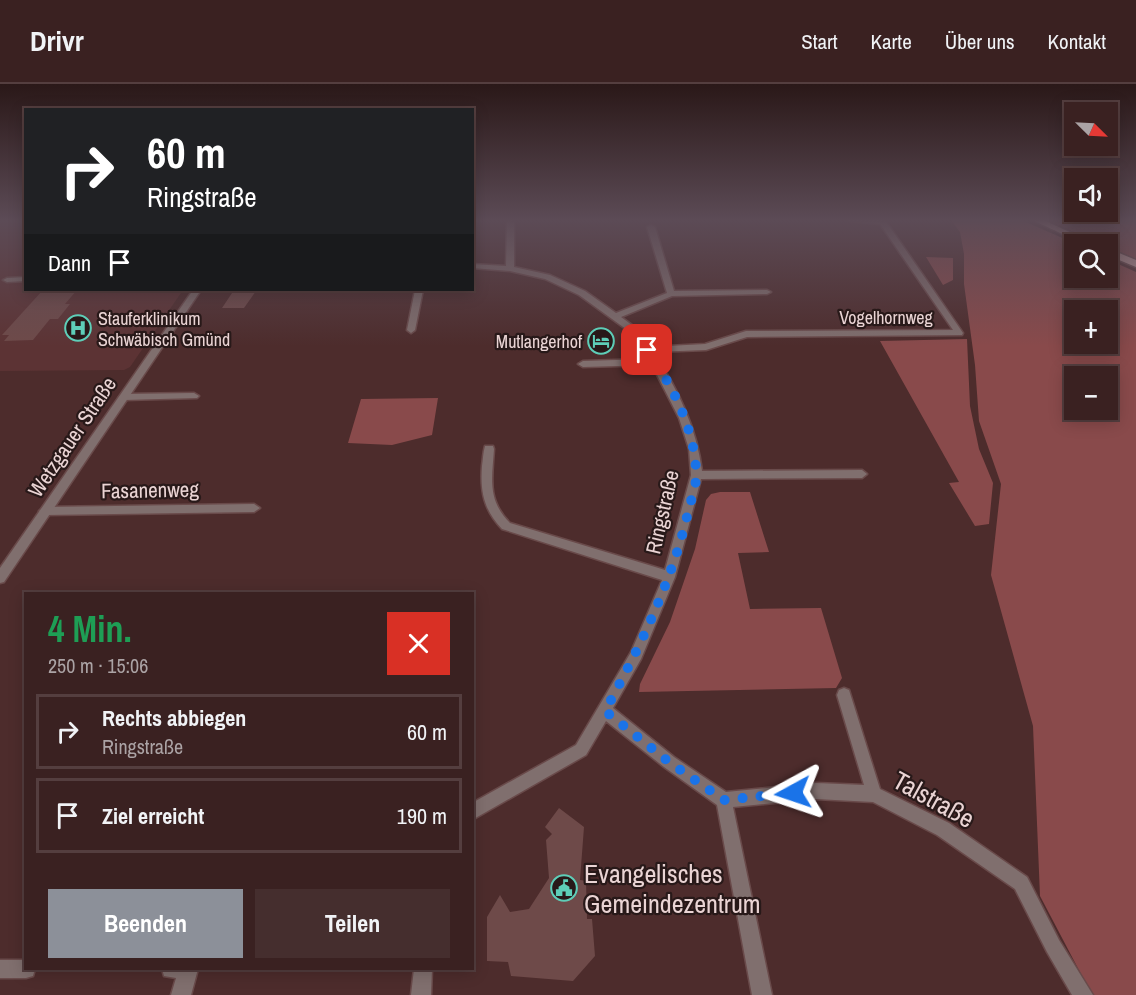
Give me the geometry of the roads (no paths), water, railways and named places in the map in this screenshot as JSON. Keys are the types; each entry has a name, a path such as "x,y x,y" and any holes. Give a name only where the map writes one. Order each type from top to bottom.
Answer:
{"street":[{"path":"510,262 510,269"},
{"path":"661,262 671,294"},
{"name":"Vogelhornweg","path":"647,350 706,347 746,334 959,333 909,262"},
{"name":"Ringstraße","path":"474,266 510,269 546,277 582,293 617,316 633,330 656,362 684,418 694,449 697,475 669,577 636,655 581,750 474,811"},
{"path":"7,280 24,279"},
{"name":"Wetzgauer Straße","path":"0,578 196,291"},
{"path":"411,330 419,291"},
{"path":"617,316 671,294 767,292"},
{"path":"583,364 656,362"},
{"path":"124,397 194,396"},
{"path":"489,449 486,496 494,516 506,526 669,577"},
{"path":"697,475 862,474"},
{"name":"Fasanenweg","path":"45,511 254,508"},
{"path":"844,695 874,794"},
{"path":"605,711 669,762 724,800 762,995"},
{"name":"Talstraße","path":"724,800 816,791 874,794 943,828 1021,884 1053,946 1083,995"},
{"path":"0,969 24,969"},
{"path":"181,995 189,970"},
{"path":"421,995 423,970"}],"place":[{"name":"Stauferklinikum Schwäbisch Gmünd","path":"78,328"},
{"name":"Mutlangerhof","path":"601,341"},
{"name":"Evangelisches Gemeindezentrum","path":"564,888"}]}
